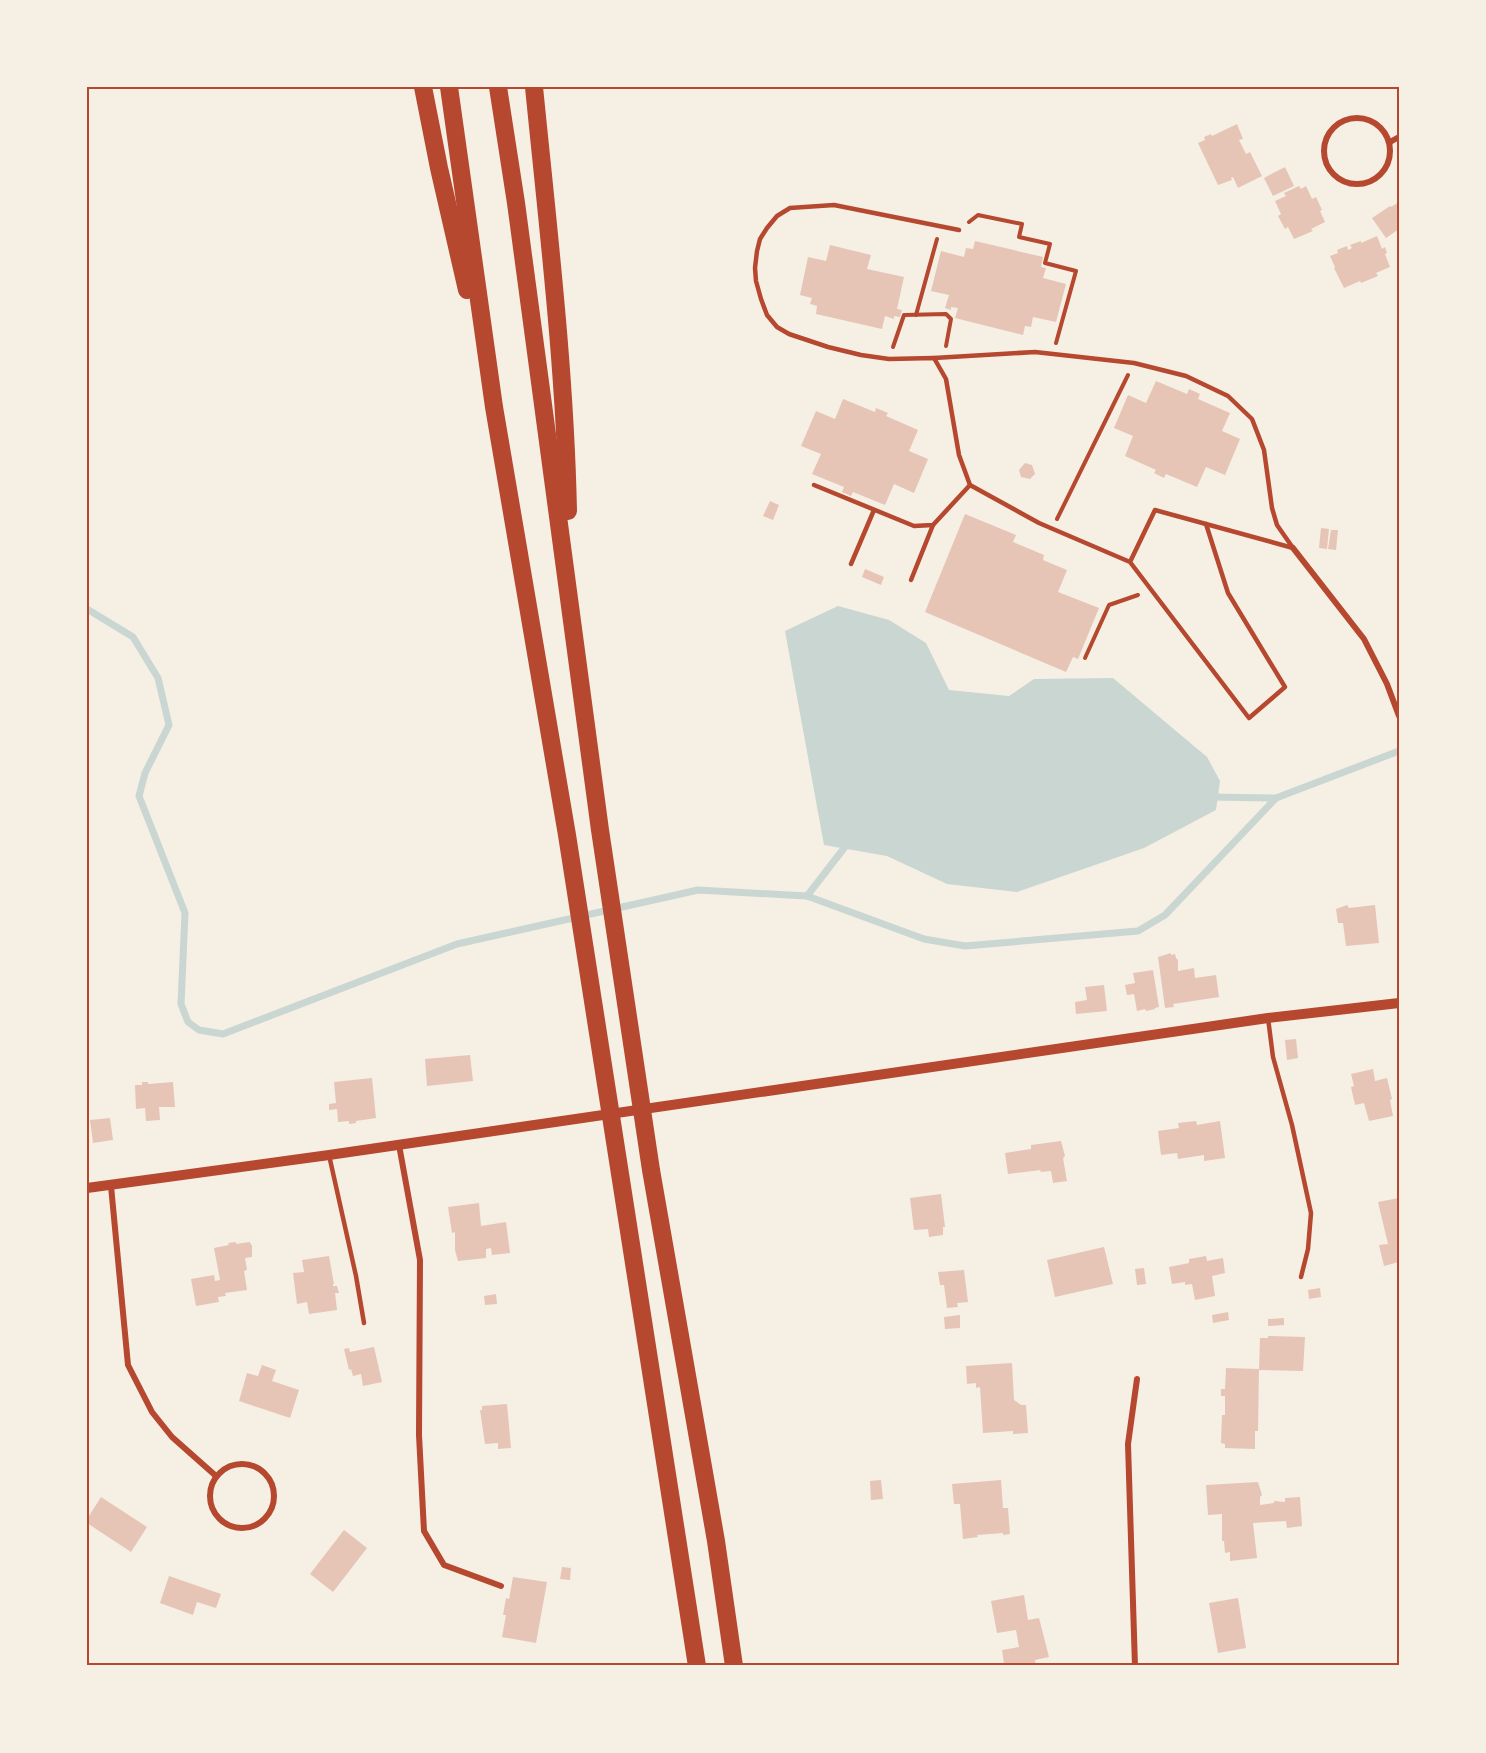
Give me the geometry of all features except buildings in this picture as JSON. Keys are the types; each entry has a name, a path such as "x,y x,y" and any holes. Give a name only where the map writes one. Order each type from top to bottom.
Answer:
{"highway":[{"path":"423,87 439,168 494,407"},
{"path":"449,87 494,407 567,835 697,1666"},
{"path":"498,87 516,203 600,830 651,1170 716,1541 734,1666"},
{"path":"534,87 553,275 566,439 569,597"}],"street":[{"path":"1368,119 1385,132 1390,142 1391,153 1383,173 1364,184 1342,181 1327,165 1324,155 1329,134 1336,125 1346,120 1368,119"},
{"path":"1390,142 1399,138"},
{"path":"1293,548 1364,639 1387,684 1399,716"},
{"path":"87,1188 399,1145 1268,1018 1399,1003"},
{"path":"399,1145 420,1260 419,1435 424,1531 444,1565 501,1586"},
{"path":"111,1186 128,1365 152,1412 172,1437 216,1476"},
{"path":"1135,1666 1128,1444 1137,1379"},
{"path":"238,1464 250,1465 261,1471 269,1480 273,1492 272,1505 267,1516 257,1524 246,1528 233,1527 222,1521 214,1512 210,1500 211,1488 216,1476 226,1468 238,1464"}],"lane":[{"path":"959,230 834,205 790,208 777,216 760,239 757,251 756,281 767,315 777,327 789,334 861,355 889,359 1035,352 1134,363 1186,376 1228,396 1252,419 1264,450 1272,508 1277,525 1293,548"},
{"path":"934,358 946,378 959,455 970,485 1039,523 1130,562 1249,718 1285,687 1228,593 1206,524"},
{"path":"814,485 914,526 933,525"},
{"path":"911,580 933,525 970,485"},
{"path":"851,564 874,510"},
{"path":"1130,562 1155,510 1293,548"},
{"path":"1268,1018 1273,1057 1292,1125 1311,1213 1308,1249 1300,1277"},
{"path":"329,1155 357,1276 364,1323"}],"path":[{"path":"959,230 978,215 1022,224 1019,237 1050,244 1045,262 1076,271 1052,354"},
{"path":"916,315 940,226"},
{"path":"889,359 904,315 946,314 951,319 944,358"},
{"path":"1053,529 1134,363"},
{"path":"1085,658 1109,605 1152,590"}],"shaded area":[{"path":"838,606 889,620 926,643 949,690 1009,696 1034,679 1113,678 1207,757 1220,781 1216,810 1144,848 1017,892 947,884 887,856 824,845 785,631"}],"waterway":[{"path":"87,609 133,637 158,678 169,725 145,773 139,796 185,913 181,1004 188,1022 199,1030 223,1034 457,944 698,890 807,896 924,939 965,946 1138,931 1165,915 1276,798 1399,751"},
{"path":"1211,797 1276,798"},
{"path":"807,896 848,843"}]}
